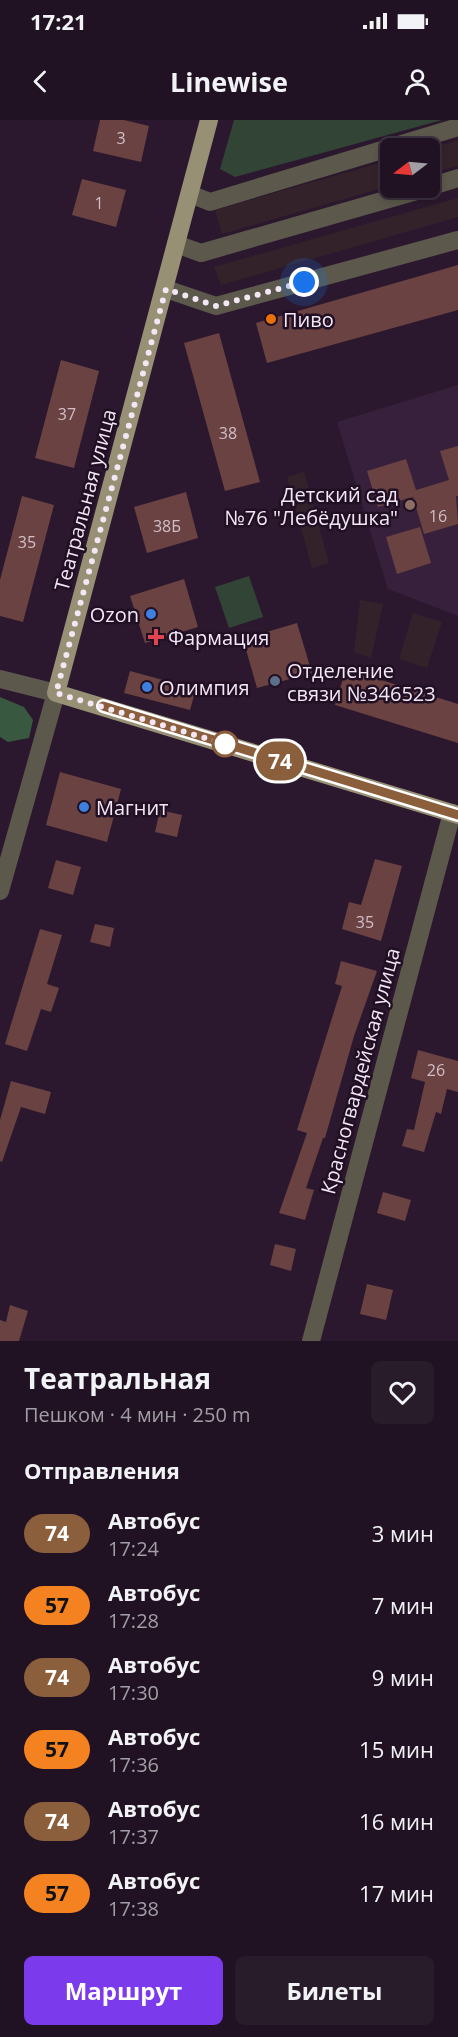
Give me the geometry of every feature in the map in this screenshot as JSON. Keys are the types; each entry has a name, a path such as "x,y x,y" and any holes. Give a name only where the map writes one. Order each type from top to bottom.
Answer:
{"main road":[{"name":"Театральная улица","path":"56,693 166,289 209,120"},
{"path":"56,693 455,814"}],"street":[{"path":"190,194 210,202 458,127"},
{"path":"440,183 458,178"},
{"path":"176,244 201,253 390,198"},
{"path":"166,289 216,306 458,240"},
{"path":"0,679 56,693"},
{"name":"Театральная улица","path":"0,891 56,693"},
{"name":"Красногвардейская улица","path":"311,1341 455,814"}],"shaded area":[{"path":"458,140 458,166 440,171 440,146"},
{"path":"380,163 380,189 222,234 215,210"},
{"path":"458,198 458,217 221,285 214,267"},
{"name":"Детский сад №76 \"Лебёдушка\"","path":"458,385 458,616 388,589 337,422"},
{"path":"304,472 329,563 312,568 287,477"},
{"path":"360,600 383,604 371,658 354,652"},
{"path":"413,613 442,622 427,668 399,659"}],"green space":[{"path":"234,120 442,120 235,177 220,169"},
{"path":"249,576 263,617 229,628 215,587"},
{"path":"0,697 24,707 33,720 29,738 8,742 0,737"}],"building":[{"path":"100,120 124,120 149,126 141,162 93,151"},
{"path":"82,179 126,190 116,227 72,215"},
{"path":"458,265 458,310 267,363 256,323"},
{"path":"219,333 260,482 225,491 184,343"},
{"path":"61,360 99,371 74,468 35,458"},
{"path":"458,446 458,496 456,496 458,524 424,534 413,497 378,507 367,471 406,459 416,490 449,480 440,451"},
{"path":"186,492 198,538 147,553 134,507"},
{"path":"22,496 54,505 23,622 0,616 0,580"},
{"path":"420,527 431,563 397,574 386,537"},
{"path":"184,579 198,627 145,643 130,596"},
{"path":"297,623 312,673 257,688 243,639"},
{"path":"346,669 458,704 458,743 335,705"},
{"name":"Олимпия","path":"130,671 196,689 190,710 124,693"},
{"name":"Магнит","path":"60,772 121,789 107,842 46,825"},
{"path":"160,810 182,815 177,837 155,832"},
{"path":"375,859 402,866 381,941 342,929 349,902 361,905"},
{"path":"56,860 81,867 73,895 48,888"},
{"path":"95,924 114,928 110,947 90,942"},
{"path":"40,929 62,935 47,984 59,988 51,1012 41,1009 27,1051 5,1044"},
{"path":"341,961 377,971 354,1036 325,1138 323,1138 306,1188 314,1190 305,1220 279,1213 307,1133 297,1130 342,986 335,984"},
{"path":"418,1050 458,1061 458,1092 447,1089 441,1114 436,1112 424,1152 402,1146 407,1129 414,1130 425,1082 411,1078"},
{"path":"11,1081 51,1092 45,1114 21,1107 2,1162 0,1161 0,1120"},
{"path":"383,1192 411,1200 405,1221 377,1213"},
{"path":"275,1244 296,1249 291,1271 270,1265"},
{"path":"367,1284 393,1290 386,1320 360,1314"},
{"path":"10,1305 28,1311 19,1341 0,1341 0,1320 6,1322"}],"bus line":[{"name":"74","path":"103,706 458,815"}],"place":[{"name":"Пиво","path":"271,319"},
{"name":"Детский сад №76 \"Лебёдушка\"","path":"410,505"},
{"name":"Ozon","path":"151,614"},
{"name":"Фармация","path":"156,637"},
{"name":"Отделение связи №346523","path":"275,681"},
{"name":"Олимпия","path":"147,687"},
{"name":"Магнит","path":"84,807"}],"route":[{"path":"225,744 56,693 166,289 216,306 304,282"}]}
